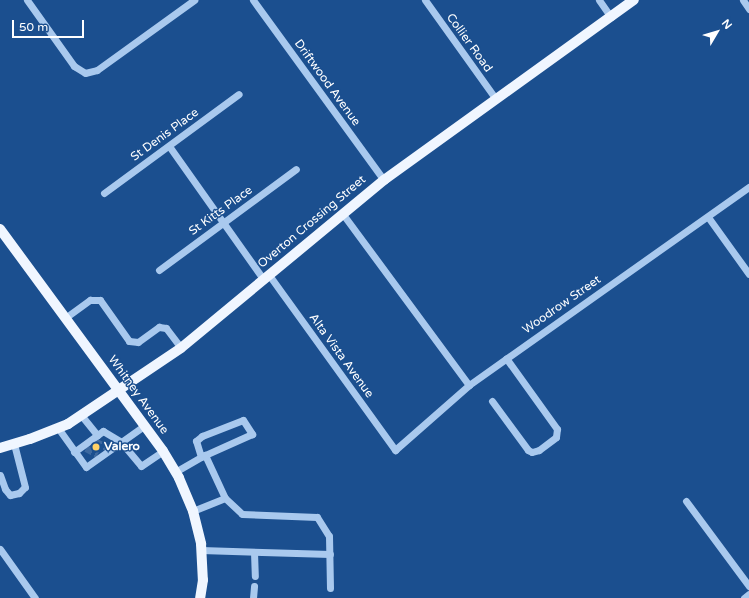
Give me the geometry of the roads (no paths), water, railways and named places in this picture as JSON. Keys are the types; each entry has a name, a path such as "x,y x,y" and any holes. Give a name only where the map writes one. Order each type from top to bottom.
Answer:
{"main road":[{"name":"Overton Crossing Street","path":"0,448 58,428 81,416 181,348 267,278 342,213 384,180 634,0"},
{"name":"Whitney Avenue","path":"0,229 163,452 175,472 193,511 201,550 202,580 200,598"}],"street":[{"path":"27,0 74,66 85,73 98,70 194,0"},
{"name":"Driftwood Avenue","path":"253,0 384,180"},
{"name":"Collier Road","path":"425,0 496,99"},
{"path":"599,0 611,17"},
{"path":"743,0 749,9"},
{"name":"St Denis Place","path":"104,193 239,94"},
{"name":"Alta Vista Avenue","path":"169,146 224,222 395,450"},
{"name":"St Kitts Place","path":"159,270 296,169"},
{"name":"Woodrow Street","path":"395,450 468,385 749,187"},
{"path":"342,213 468,385"},
{"path":"708,217 749,274"},
{"path":"65,318 90,300 100,300 129,341 138,342 158,327 166,328 181,348"},
{"path":"492,401 528,450 532,452 539,450 556,437 556,428 506,358"},
{"path":"81,416 95,438"},
{"path":"175,472 203,456 252,434 244,420 202,436 196,441 203,456 225,498 242,514 317,517 329,536 330,588"},
{"path":"58,428 86,467 99,455 144,426"},
{"path":"74,452 84,447 103,431 121,442 141,466 163,452"},
{"path":"0,475 5,489 10,494 19,493 25,487 14,444"},
{"path":"193,511 225,498"},
{"path":"686,501 749,586"},
{"path":"0,549 35,598"},
{"path":"201,550 330,554"},
{"path":"254,552 255,576"},
{"path":"253,598 254,586"},
{"path":"744,598 749,594"}],"tunnel":[{"path":"95,441 106,447"},
{"path":"86,448 97,454"}],"place":[{"name":"Valero","path":"96,447"}]}
